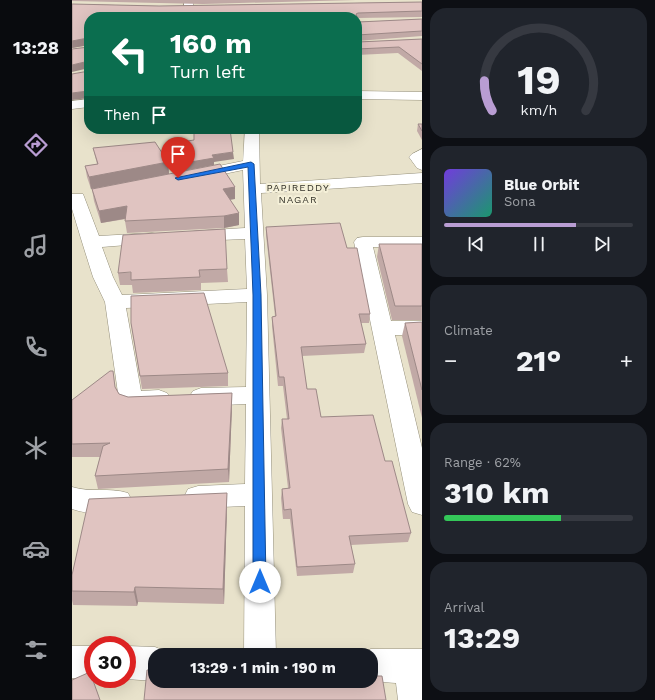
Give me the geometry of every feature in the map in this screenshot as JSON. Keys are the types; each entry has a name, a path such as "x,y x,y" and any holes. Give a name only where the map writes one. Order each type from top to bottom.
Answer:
{"street":[{"path":"362,95 422,96"},
{"path":"72,105 84,104"},
{"path":"252,134 251,164 257,295 260,648"},
{"path":"422,154 417,157 422,165"},
{"path":"183,178 251,164"},
{"path":"252,189 422,178"},
{"path":"80,198 91,242 103,277 115,302 131,400 258,395"},
{"path":"91,242 254,233"},
{"path":"422,242 363,242 422,504"},
{"path":"115,302 257,295"},
{"path":"383,328 422,328"},
{"path":"171,498 259,494"},
{"path":"72,498 84,502 140,500"},
{"path":"72,662 84,663"},
{"path":"136,663 148,664"},
{"path":"378,666 416,666 415,700"}],"building":[{"path":"422,2 422,11 362,13 84,12 84,39 72,41 72,4 159,6"},
{"path":"422,19 422,31 362,35 362,22"},
{"path":"422,39 422,64 399,47 362,49 362,42"},
{"path":"84,48 84,62 72,65 72,49"},
{"path":"84,72 84,92 72,93 72,74"},
{"path":"418,124 422,124 422,131"},
{"path":"194,134 231,134 233,152 212,155 214,158 173,165 175,143 194,140"},
{"path":"155,142 168,162 89,177 85,166 98,164 93,148"},
{"path":"220,164 235,187 223,189 239,213 224,216 125,221 127,206 99,211 92,189"},
{"path":"340,223 347,248 357,248 370,314 359,314 366,344 301,347 307,389 316,389 321,417 373,415 385,461 392,461 411,533 349,536 355,564 297,567 291,509 284,510 282,489 290,488 282,419 289,419 284,377 279,377 272,317 276,316 266,227"},
{"path":"225,229 227,269 199,270 200,277 131,280 131,272 118,273 123,235"},
{"path":"379,244 422,244 422,306 395,306"},
{"path":"204,293 228,373 140,376 131,323 131,296"},
{"path":"422,322 422,390 405,323"},
{"path":"110,371 113,371 115,387 119,394 128,397 232,393 228,469 95,476 103,446 110,443 72,444 72,400"},
{"path":"227,493 223,589 135,587 134,592 72,591 72,575 89,499"},
{"path":"148,670 148,688 378,688 378,676 382,676 386,700 144,700"},
{"path":"84,675 84,688 96,688 100,700 72,700 72,680"}],"district":[{"name":"PAPIREDDY NAGAR","path":"298,192"}],"route":[{"path":"178,178 251,164 257,295 260,582"}]}
